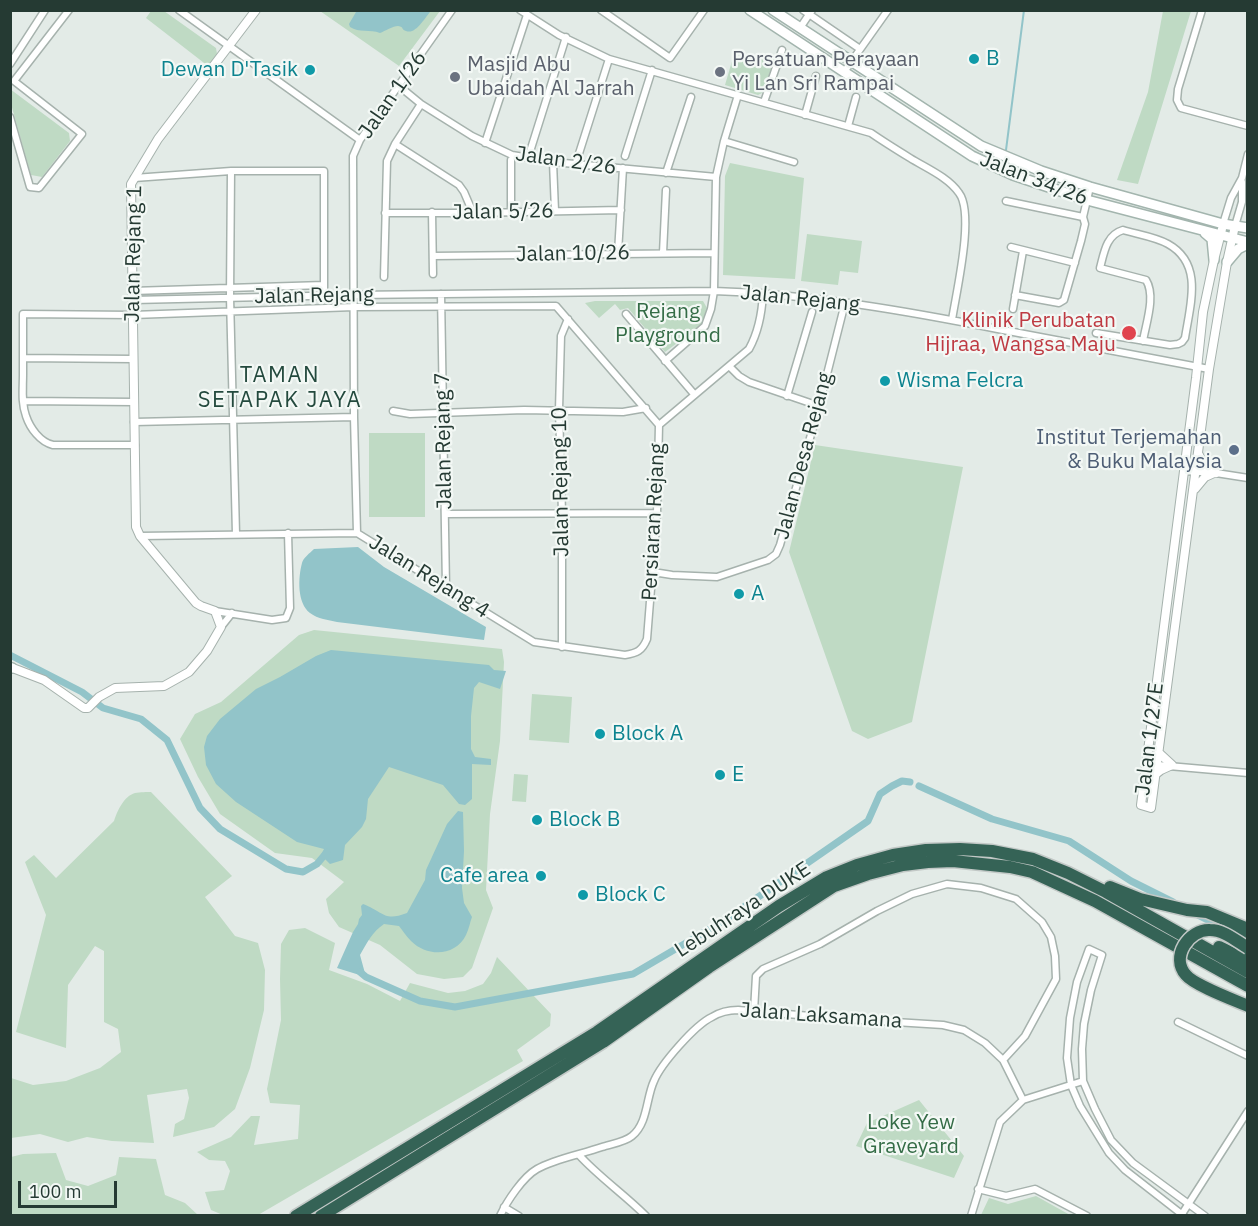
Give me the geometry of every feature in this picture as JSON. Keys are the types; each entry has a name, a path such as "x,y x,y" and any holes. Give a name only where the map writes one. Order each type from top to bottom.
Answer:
{"highway":[{"name":"Lebuhraya DUKE","path":"296,1215 600,1037 779,906 827,877 857,865 893,855 926,850 960,849 992,851 1033,859 1099,888 1248,972"},
{"path":"1033,859 1070,868 1140,899 1206,912 1248,928"},
{"name":"Lebuhraya DUKE","path":"321,1215 834,886 903,865 953,861 1010,867 1032,872 1095,901 1248,986"},
{"path":"1187,910 1222,924 1248,939"},
{"path":"1157,921 1201,938 1248,961"},
{"path":"1248,948 1222,932 1201,930 1191,935 1184,944 1180,956 1180,966 1186,976 1198,984 1248,1006"},
{"path":"1218,993 1248,1011"}],"main road":[{"name":"Jalan 34/26","path":"750,10 972,156 1013,175 1087,200 1248,243"},
{"name":"Jalan 34/26","path":"773,10 981,146 1041,171 1090,187 1223,224 1248,228"},
{"path":"1197,229 1212,239 1214,260"},
{"path":"1227,262 1238,249 1248,243"}],"street":[{"path":"10,64 45,10"},
{"path":"10,117 30,187 39,188 82,134 12,81 69,10"},
{"path":"179,10 360,140"},
{"name":"Jalan Rejang 1","path":"140,536 136,527 131,184 158,139 256,10"},
{"name":"Jalan 1/26","path":"357,532 353,156 360,140 452,10"},
{"path":"520,10 559,35 609,59 871,133 938,175 958,191 962,198 966,218 965,241 952,320"},
{"path":"601,10 670,58 704,10"},
{"path":"844,72 888,10"},
{"path":"1202,10 1178,89 1177,100 1180,108 1248,126"},
{"path":"800,28 808,12 860,50"},
{"path":"485,143 527,15"},
{"path":"528,158 566,37"},
{"path":"764,102 782,50"},
{"path":"576,163 609,59"},
{"path":"625,156 652,70"},
{"path":"805,115 816,76"},
{"name":"Jalan 2/26","path":"399,86 422,104 485,143 512,155 553,162 716,177"},
{"path":"665,361 705,326 711,309 714,291 716,177 738,95"},
{"path":"666,173 691,97"},
{"path":"848,126 856,97"},
{"path":"384,278 387,161 395,144 422,104"},
{"path":"724,141 794,162"},
{"path":"395,144 459,185 473,213"},
{"path":"1235,226 1242,202 1242,178 1248,154"},
{"path":"511,160 511,212"},
{"path":"553,162 555,211"},
{"path":"618,254 623,168"},
{"path":"231,171 230,311 236,534"},
{"path":"134,178 231,171 324,171 324,295"},
{"path":"1223,224 1231,198 1242,178"},
{"path":"1015,295 1059,303 1064,300 1085,224 1083,217 1090,187"},
{"path":"663,254 666,190"},
{"path":"1006,201 1083,217"},
{"name":"Jalan 5/26","path":"385,213 621,210"},
{"path":"432,212 433,274"},
{"name":"Jalan 1/27E","path":"1223,224 1203,312 1146,764 1141,805 1151,808 1209,369 1235,226"},
{"path":"1096,333 1143,341 1170,345 1178,344 1185,338 1193,290 1186,259 1168,244 1123,230 1115,233 1108,242 1100,268 1146,280 1150,286 1143,341"},
{"path":"1011,247 1075,263"},
{"path":"1012,309 1023,250"},
{"name":"Jalan 10/26","path":"432,256 714,253"},
{"path":"133,296 230,288 324,285"},
{"name":"Jalan Rejang","path":"133,296 230,297 714,291 763,293 822,299 952,320 1209,369"},
{"path":"659,425 749,349 761,317 763,293"},
{"name":"Jalan Rejang 7","path":"441,294 446,587"},
{"name":"Jalan Desa Rejang","path":"653,572 717,577 768,560 776,554 819,406 845,303"},
{"name":"Persiaran Rejang","path":"23,358 23,314 133,315 354,307 556,306 659,425 653,572 647,639 639,652"},
{"path":"1190,309 1203,312"},
{"path":"787,396 812,312"},
{"path":"626,314 694,394"},
{"name":"Jalan Rejang 10","path":"563,635 559,410 561,336 568,319"},
{"path":"134,359 23,358 23,401 26,417 41,440 47,444 135,445"},
{"path":"729,366 749,382 819,406"},
{"path":"23,401 134,402"},
{"path":"393,411 410,414 559,410 623,412 646,408"},
{"path":"134,422 354,417"},
{"path":"1198,454 1204,466 1215,473"},
{"path":"1184,471 1248,478"},
{"path":"1193,492 1198,483 1215,473"},
{"path":"445,514 657,513"},
{"name":"Jalan Rejang 4","path":"140,536 357,532 538,644 625,655 639,652"},
{"path":"140,536 196,603 215,611 272,620 286,618 290,608 288,533"},
{"path":"215,611 221,627"},
{"path":"11,668 44,680 86,709 99,697 116,688 164,686 189,672 207,651 232,613"},
{"path":"551,645 563,635"},
{"path":"563,635 565,647"},
{"path":"1159,753 1172,765"},
{"path":"1146,764 1248,773"},
{"path":"1156,774 1172,765"},
{"path":"754,1011 756,976 763,969 820,944 912,894 947,885 981,888 1016,899 1042,922 1051,937 1055,956 1055,982 1025,1036 1004,1060"},
{"path":"1204,1215 1188,1204 1133,1163 1111,1140 1083,1082 1083,1024 1102,955 1089,949 1077,982 1070,1018 1067,1058 1071,1084 1080,1106 1109,1153 1125,1170 1183,1215 1188,1204 1248,1111"},
{"name":"Jalan Laksamana","path":"500,1215 516,1189 535,1170 558,1160 631,1138 642,1123 654,1081 664,1064 703,1022 729,1010 943,1025 964,1030 985,1043 1004,1060 1023,1100"},
{"path":"1178,1023 1248,1056"},
{"path":"970,1215 1000,1122 1023,1100 1083,1082"},
{"path":"579,1155 592,1170 646,1215"},
{"path":"978,1189 1006,1196 1035,1189 1087,1215"},
{"path":"504,1207 519,1215"}],"green space":[{"path":"151,11 164,11 216,48 217,54 208,66 146,18"},
{"path":"320,11 440,11 399,66"},
{"path":"1163,11 1191,11 1138,184 1117,180 1148,92"},
{"path":"774,59 764,92 758,95 725,85 732,61"},
{"path":"10,89 69,133 70,141 42,177 31,175 11,104"},
{"path":"730,163 804,178 795,279 723,275 725,176"},
{"path":"807,234 862,241 858,273 840,271 838,285 801,281"},
{"name":"Rejang Playground","path":"595,301 703,301 707,308 702,323 665,352 628,308 620,310 615,304 599,318 585,303"},
{"path":"369,433 425,433 425,517 369,517"},
{"path":"815,445 963,467 912,722 868,739 852,731 789,552"},
{"path":"314,630 502,649 504,662 500,741 490,814 486,890 493,908 472,968 463,977 444,979 417,974 380,945 339,927 329,913 326,899 344,882 312,858 275,853 220,814 198,777 180,739 195,714 221,702 299,635"},
{"path":"532,694 572,697 569,743 529,740"},
{"path":"514,774 528,775 526,802 512,801"},
{"path":"151,792 232,876 205,897 235,936 258,943 265,970 264,1010 250,1068 235,1109 214,1127 173,1137 175,1124 184,1119 189,1098 187,1089 147,1095 154,1143 87,1137 68,1142 40,1134 11,1138 11,1078 33,1085 66,1081 100,1068 121,1052 118,1029 104,1022 104,951 95,946 68,985 66,1048 16,1032 46,915 25,862 34,855 56,878 114,821 128,797 135,793"},
{"path":"305,928 335,943 329,970 367,984 400,1001 410,983 448,993 465,991 483,984 491,973 497,957 551,1014 550,1026 517,1050 523,1061 258,1215 223,1215 211,1210 205,1192 224,1190 230,1171 225,1161 209,1160 197,1152 231,1137 251,1116 260,1116 254,1145 298,1139 300,1105 270,1103 267,1089 281,1020 281,944 289,930"},
{"name":"Loke Yew Graveyard","path":"919,1100 964,1156 954,1178 856,1146 867,1123"},
{"path":"56,1153 66,1180 88,1186 116,1175 119,1157 156,1159 165,1195 185,1203 198,1215 11,1215 11,1157 23,1154"},
{"path":"1036,1196 1070,1215 981,1215 989,1198 1008,1204"}],"water":[{"path":"355,11 431,11 420,25 410,32 398,26 380,33 350,27 349,24"},
{"path":"358,547 384,567 486,627 484,640 337,622 310,613 303,603 300,590 304,559 314,549"},
{"path":"331,650 489,665 494,670 506,671 500,689 479,682 474,688 471,749 475,757 491,759 491,765 472,764 472,799 465,805 459,804 443,785 389,767 368,799 366,819 362,827 345,845 343,860 330,864 321,855 324,849 297,842 236,802 216,784 206,765 204,747 207,736 220,719 256,689"},
{"path":"458,811 463,812 462,888 464,903 472,917 467,933 461,942 448,951 433,952 418,946 399,926 384,924 373,934 360,955 366,977 337,968 362,915 361,906 363,904 393,917 407,913 425,880 426,870 447,824"}],"waterway":[{"path":"1006,150 1024,10"},
{"path":"10,655 82,692 103,708 141,719 167,740 200,808 220,829 286,869 303,872 317,864 327,852"},
{"path":"360,972 366,977 420,1001 455,1007 633,974 725,920 868,821 880,794 902,781 910,782"},
{"path":"919,786 992,819 1069,841 1131,881 1173,902"},
{"path":"1196,914 1224,928"}],"place":[{"name":"B","path":"974,59"},
{"name":"Dewan D'Tasik","path":"310,70"},
{"name":"Persatuan Perayaan Yi Lan Sri Rampai","path":"720,72"},
{"name":"Masjid Abu Ubaidah Al Jarrah","path":"455,77"},
{"name":"Klinik Perubatan Hijraa, Wangsa Maju","path":"1129,333"},
{"name":"Wisma Felcra","path":"885,381"},
{"name":"Institut Terjemahan & Buku Malaysia","path":"1234,450"},
{"name":"A","path":"739,594"},
{"name":"Block A","path":"600,734"},
{"name":"E","path":"720,775"},
{"name":"Block B","path":"537,820"},
{"name":"Cafe area","path":"541,876"},
{"name":"Block C","path":"583,895"}],"district":[{"name":"TAMAN SETAPAK JAYA","path":"280,388"}]}
